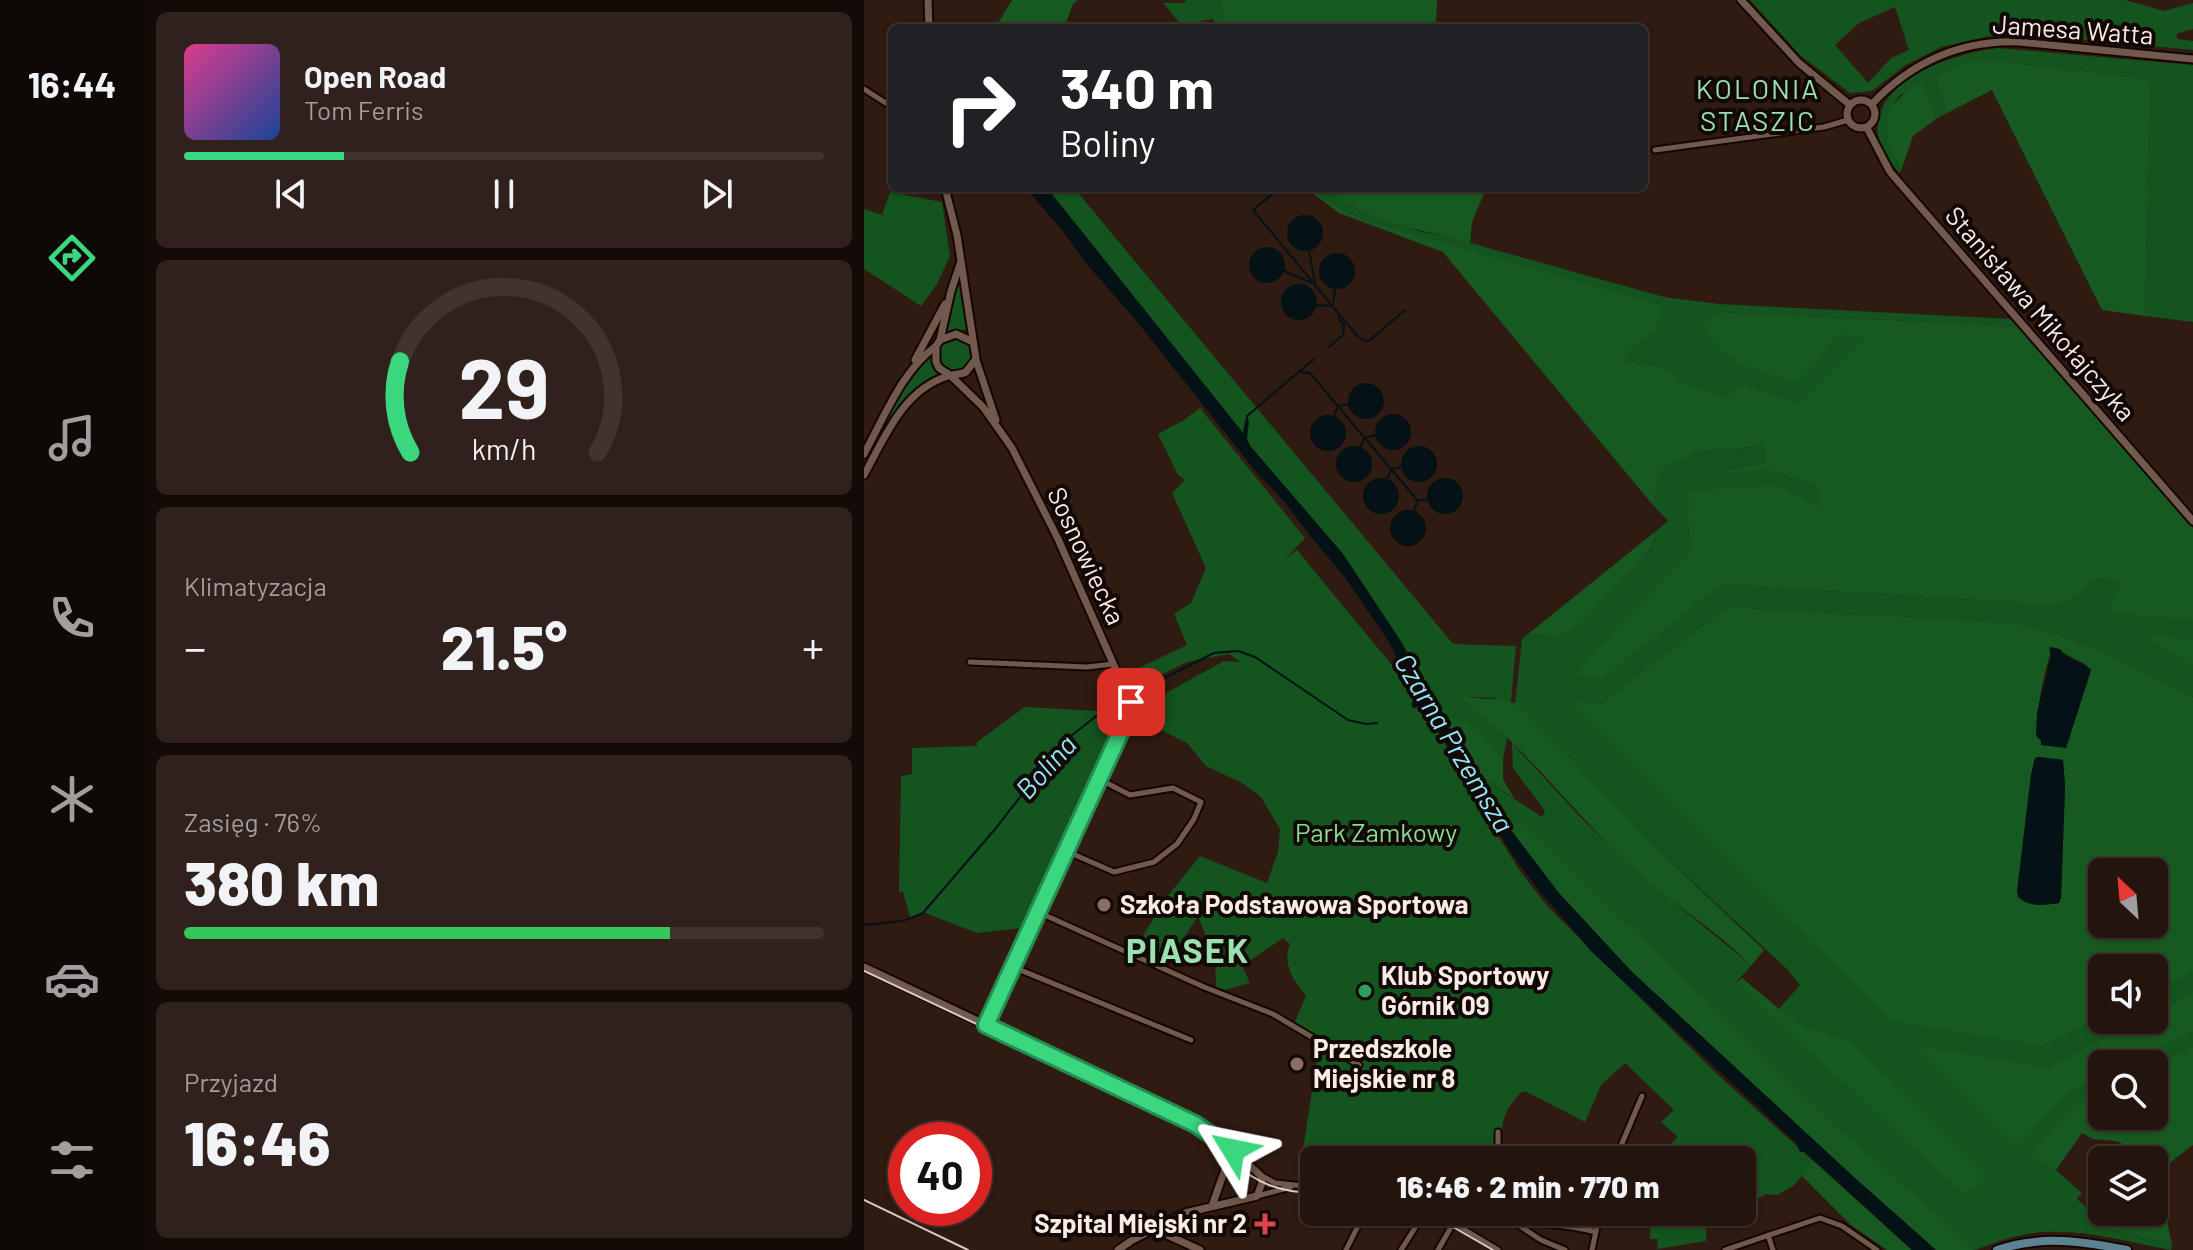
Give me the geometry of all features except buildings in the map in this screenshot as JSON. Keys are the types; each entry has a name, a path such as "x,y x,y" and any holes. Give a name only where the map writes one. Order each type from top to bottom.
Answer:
{"main road":[{"path":"1997,1250 2048,1239 2074,1240 2127,1250"}],"street":[{"path":"928,0 929,24"},
{"path":"1741,0 1799,63 1850,105"},
{"name":"Jamesa Watta","path":"1872,104 1916,67 1975,44 2019,42 2193,59"},
{"path":"864,89 888,104"},
{"path":"1863,100 1872,104 1875,120 1867,128 1854,127 1848,120 1850,105 1863,100"},
{"path":"1655,150 1824,127 1848,120"},
{"name":"Stanisława Mikołajczyka","path":"1867,128 1884,164 2193,521"},
{"name":"Sosnowiecka","path":"946,192 961,261 972,342 985,393 1000,430 1058,539 1131,702 1131,710 1099,779"},
{"path":"938,343 961,261"},
{"path":"864,454 951,291"},
{"path":"907,375 916,362 938,343 956,334 972,342"},
{"name":"Sosnowiecka","path":"938,343 936,362 939,368 983,407 1000,430"},
{"path":"864,475 907,402 950,375 966,372 976,359"},
{"path":"970,662 1087,667 1113,664"},
{"path":"986,1025 1099,779 1130,795 1173,788 1201,802 1177,844 1154,862 1114,872 1066,851"},
{"path":"1038,912 1273,1014 1359,1065"},
{"path":"864,967 1195,1124 1241,1157 1261,1176 1275,1183 1300,1187"},
{"path":"1013,967 1191,1040"},
{"path":"1621,1146 1642,1096"},
{"path":"1498,1132 1498,1146"},
{"path":"1212,1206 1228,1161 1227,1146"},
{"path":"1228,1161 1241,1157"},
{"path":"1257,1196 1261,1176"},
{"path":"1118,1250 1175,1218 1292,1187"},
{"path":"1175,1218 1172,1228 1175,1240"},
{"path":"1725,1250 1820,1218 1842,1226 1877,1250"},
{"path":"1346,1250 1358,1226"},
{"path":"1401,1250 1416,1226"},
{"path":"1438,1250 1452,1226"},
{"path":"1460,1226 1498,1250"},
{"path":"1521,1226 1561,1250"},
{"path":"1572,1226 1596,1232"},
{"path":"1592,1250 1597,1226"},
{"path":"1154,1229 1200,1250"},
{"path":"1768,1235 1773,1250"}],"green space":[{"path":"1012,0 1078,0 1073,4 1066,24 997,24"},
{"path":"1186,0 1219,0 1226,24 1215,24 1213,19 1201,21 1200,24 1181,24 1163,3 1184,3"},
{"path":"1219,0 1437,0 1436,22 1432,24 1226,24"},
{"path":"1750,0 2125,0 2164,11 2193,3 2193,29 2176,34 2178,39 2193,41 2193,50 2038,35 1989,36 1941,47 1904,66 1872,91 1850,93 1800,55","holes":["1895,7 1909,50 1891,58 1868,83 1835,45 1859,23"]},
{"path":"1998,48 2193,65 2193,322 2145,316 2151,79 2006,62 1934,76 1947,113 1936,119 1923,82 1899,96 1892,108 1889,142 1901,171 1899,173 1883,150 1878,134 1880,115 1888,98 1920,72 1961,56"},
{"path":"1973,61 2151,79 2145,316 2102,310 1992,90 1947,113 1934,76"},
{"path":"1923,81 1936,119 1913,136 1901,171 1888,140 1888,117 1896,102"},
{"path":"890,192 942,202 950,256 937,284 921,306 864,269 864,209 882,215"},
{"path":"1050,192 1077,192 1453,644 1516,646 1511,701 1504,698 1458,697 1489,719 1507,738 1503,759 1470,726 1443,717 1400,640 1343,554 1251,447 1244,434"},
{"path":"1311,192 1364,220 1663,306 1654,333 1631,349 1625,362 1663,366 1687,384 1726,397 1743,383 1799,403 1866,337 1838,334 1799,383 1744,366 1722,351 1702,326 1720,312 2017,326 2193,528 2193,621 2109,613 2121,581 2097,579 2067,601 2048,606 1722,585 1609,674 1594,679 1575,674 1692,548 1688,524 1690,491 1773,485 1822,509 1816,485 1767,470 1703,474 1766,463 1764,446 1699,452 1662,470 1652,504 1443,252 1339,213"},
{"path":"1316,192 1334,192 1366,213 1422,232 1664,297 1719,304 2011,319 2017,326 1720,312 1867,337 1799,403 1743,383 1726,397 1687,384 1663,366 1625,362 1631,349 1654,333 1470,251 1364,220"},
{"path":"1334,192 1485,192 1472,222 1470,243 1377,218"},
{"path":"958,276 968,329 944,333"},
{"path":"955,339 967,343 971,355 967,367 955,371 943,367 939,355 943,343"},
{"path":"931,354 941,375 905,400 869,460 865,459 913,372"},
{"name":"Park Zamkowy","path":"1200,408 1305,538 1286,558 1297,550 1418,697 1491,825 1520,871 1548,907 1718,1075 1811,1159 1793,1186 1777,1195 1766,1194 1756,1199 1756,1146 1669,1146 1678,1137 1661,1122 1674,1110 1625,1063 1601,1085 1585,1122 1522,1092 1505,1115 1501,1146 1304,1146 1319,1046 1324,1038 1294,1024 1306,996 1288,965 1290,944 1283,938 1242,966 1250,983 1225,990 1216,987 1215,959 1198,916 1167,964 1135,950 1163,902 1200,856 1267,883 1278,852 1280,829 1261,797 1242,783 1206,766 1187,743 1145,722 1146,704 1224,661 1241,662 1229,654 1187,662 1136,687 1130,672 1187,645 1174,614 1191,603 1206,568 1172,493 1185,480 1178,475 1158,434"},
{"path":"1764,446 1766,463 1714,472 1767,470 1816,485 1823,509 1688,524 1692,548 1576,674 1609,674 1722,585 2048,606 2077,596 2097,579 2122,581 2110,613 2193,621 2193,639 2142,635 2193,667 2193,697 2126,662 2081,643 2008,622 1727,607 1600,704 1569,701 2044,1046 2088,1024 2088,1034 2113,1034 2048,1067 1914,1046 2016,1149 2067,1094 2088,1084 2088,1098 2074,1105 2030,1155 2056,1170 2082,1193 2077,1199 2088,1209 2088,1226 2103,1226 2172,1244 2171,1250 2097,1235 2041,1232 2016,1236 1974,1250 1936,1212 1829,1119 1525,826 1501,818 1474,772 1542,817 1545,811 1513,768 1512,743 1584,821 1638,873 1751,966 1736,982 1965,1196 1986,1177 1851,1041 1795,1022 1779,1009 1800,985 1785,967 1655,847 1515,704 1522,639 1528,634 1553,637 1652,549 1656,531 1668,521 1652,504 1662,470 1699,452"},
{"path":"1656,531 1652,548 1577,625 1553,637 1528,634"},
{"path":"1727,607 2008,622 2057,634 2104,652 2193,697 2193,973 2168,985 2168,954 2088,954 2088,1024 2044,1046 1893,1021 1568,700 1600,704","holes":["2052,647 2091,670 2066,748 2043,744 2038,721 2040,695","2035,758 2063,760 2065,786 2061,898 2059,903 2039,905 2018,898 2017,892 2031,775"]},
{"path":"2140,634 2193,639 2193,667"},
{"path":"1457,696 1505,698 1522,708 1655,847 1764,950 1751,966 1637,872 1505,736"},
{"path":"1116,706 1119,718 1021,928 977,933 923,912 910,917 903,892 899,892 901,776 912,774 912,748 977,746 977,742 1025,707 1096,711 1100,717"},
{"path":"1443,717 1470,725 1490,744 1503,759 1503,779 1514,798 1474,772"},
{"path":"1501,818 1525,825 1829,1119 1936,1212 1974,1250 1936,1250 1856,1179 1631,971 1558,892"},
{"path":"2193,973 2193,992 2168,1005 2168,985"},
{"path":"1742,978 1795,1022 1851,1041 1987,1177 1965,1196 1736,983"},
{"path":"2193,992 2193,1032 2156,1050 2088,1050 2088,1084 2067,1094 2016,1149 1913,1045 2048,1067 2113,1034 2168,1034 2168,1005"},
{"path":"2193,1032 2193,1046 2168,1058 2168,1050 2156,1050"},
{"path":"2193,1046 2193,1145 2168,1164 2168,1146 2125,1146 2117,1141 2093,1139 2082,1133 2056,1170 2029,1155 2074,1105 2088,1098 2088,1130 2168,1130 2168,1058"},
{"path":"1811,1159 1912,1250 1887,1250 1851,1225 1802,1176"},
{"path":"1650,1226 1706,1226 1706,1241 1657,1249 1658,1239 1650,1239"},
{"path":"2168,1226 2172,1244 2103,1228"}],"water":[{"name":"Czarna Przemsza","path":"1029,192 1050,192 1243,433 1245,420 1249,421 1247,440 1251,447 1343,554 1400,640 1493,806 1558,892 1631,971 1936,1250 1912,1250 1805,1152 1800,1152 1796,1143 1592,952 1540,892 1493,823 1489,824 1492,820 1424,706 1413,708 1411,704 1417,697 1389,642 1344,576"},
{"path":"1305,215 1318,220 1323,233 1318,246 1305,251 1292,246 1287,233 1292,220"},
{"path":"1267,247 1280,252 1285,265 1280,278 1267,283 1254,278 1249,265 1254,252"},
{"path":"1337,253 1350,258 1355,271 1350,284 1337,289 1324,284 1319,271 1324,258"},
{"path":"1299,284 1312,289 1317,302 1312,315 1299,320 1286,315 1281,302 1286,289"},
{"path":"1366,383 1379,388 1384,401 1379,414 1366,419 1353,414 1348,401 1353,388"},
{"path":"1393,414 1406,419 1411,432 1406,445 1393,450 1380,445 1375,432 1380,419"},
{"path":"1328,415 1341,420 1346,433 1341,446 1328,451 1315,446 1310,433 1315,420"},
{"path":"1354,446 1367,451 1372,464 1367,477 1354,482 1341,477 1336,464 1341,451"},
{"path":"1419,446 1431,452 1437,464 1431,476 1419,482 1407,476 1401,464 1407,452"},
{"path":"1381,478 1394,483 1399,496 1394,509 1381,514 1368,509 1363,496 1368,483"},
{"path":"1445,478 1458,483 1463,496 1458,509 1445,514 1432,509 1427,496 1432,483"},
{"path":"1408,510 1421,515 1426,528 1421,541 1408,546 1395,541 1390,528 1395,515"},
{"path":"2049,647 2060,649 2091,670 2066,748 2041,745 2036,736 2037,712 2051,656"},
{"path":"2035,758 2063,760 2065,786 2061,898 2059,903 2041,905 2024,901 2017,892 2031,775"}],"waterway":[{"path":"1275,192 1253,210 1358,337 1370,340 1405,310"},
{"path":"1309,250 1315,283"},
{"path":"1284,271 1312,283"},
{"path":"1317,305 1333,306 1335,288"},
{"path":"1329,347 1343,335 1344,325 1338,318 1340,316"},
{"path":"1247,423 1247,416 1314,359"},
{"path":"1300,372 1310,373 1418,501"},
{"path":"1334,416 1338,406 1349,404"},
{"path":"1360,448 1364,438 1375,435"},
{"path":"1387,480 1391,469 1401,467"},
{"path":"1418,501 1428,499"},
{"path":"1414,511 1417,502"},
{"name":"Bolina","path":"1131,695 1214,653 1238,651 1255,657 1348,720 1377,723"},
{"name":"Bolina","path":"864,925 902,921 922,914 996,828 1062,743 1109,706 1125,698"}],"tram line":[{"path":"864,971 1193,1126 1241,1169 1260,1181 1300,1192"},
{"path":"1451,1226 1493,1250"}],"railway":[{"path":"864,1200 968,1250"}],"place":[{"name":"Szkoła Podstawowa Sportowa","path":"1104,905"},
{"name":"Klub Sportowy Górnik 09","path":"1365,991"},
{"name":"Przedszkole Miejskie nr 8","path":"1297,1064"},
{"name":"Szpital Miejski nr 2","path":"1265,1224"}],"district":[{"name":"KOLONIA STASZIC","path":"1758,105"},
{"name":"PIASEK","path":"1188,951"}],"route":[{"path":"1131,702 1128,716 986,1025 1195,1124 1233,1150"}]}
